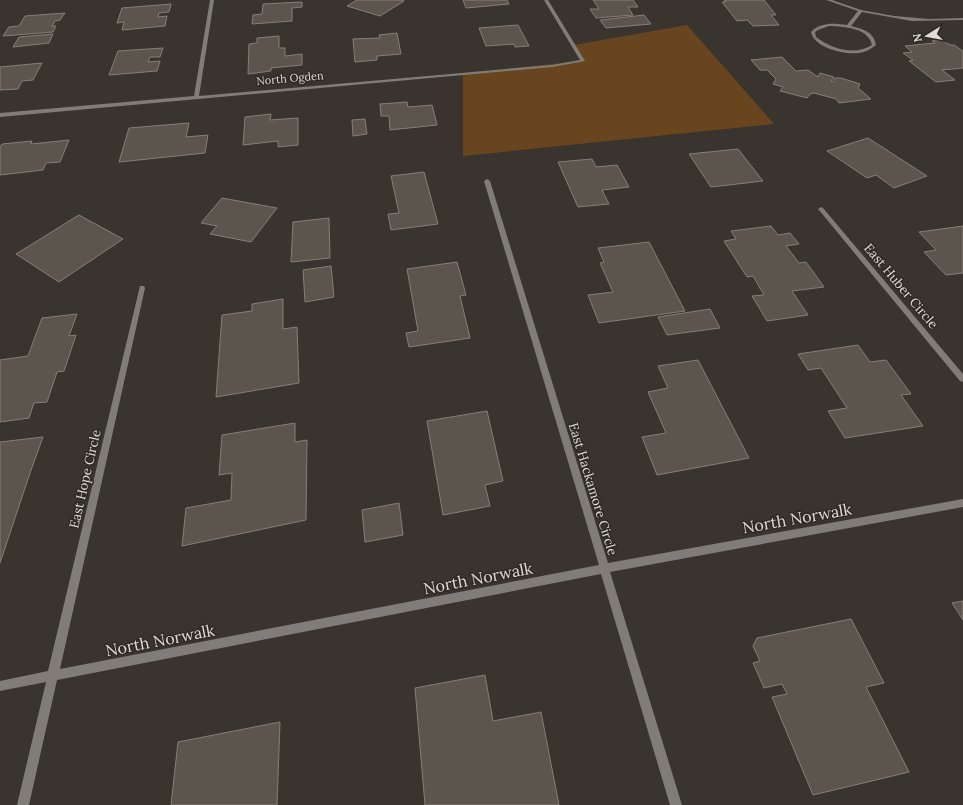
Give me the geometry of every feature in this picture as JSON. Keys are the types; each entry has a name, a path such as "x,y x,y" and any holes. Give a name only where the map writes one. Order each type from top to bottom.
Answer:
{"street":[{"path":"196,97 212,0"},
{"name":"North Ogden","path":"0,115 552,66 583,61 546,0"},
{"path":"828,0 861,11 894,17 963,19"},
{"path":"849,26 861,11"},
{"path":"821,26 849,26 872,37 875,41 874,45 864,51 845,51 826,45 814,37 813,32 821,26"},
{"name":"East Hackamore Circle","path":"487,181 603,569 676,805"},
{"name":"East Huber Circle","path":"821,209 963,379"},
{"name":"East Hope Circle","path":"23,805 142,288"},
{"name":"North Norwalk","path":"0,686 603,569 963,502"}],"shaded area":[{"path":"687,25 774,124 463,156 463,73 582,61 574,45"}],"building":[{"path":"357,0 404,1 380,16 347,6"},
{"path":"463,0 507,0 509,4 466,8"},
{"path":"593,0 633,0 638,7 628,7 633,15 596,18 590,9 599,9"},
{"path":"724,0 764,0 776,15 771,15 779,25 753,26 747,20 737,21 722,2 726,2"},
{"path":"302,2 302,7 292,8 292,21 252,24 253,15 262,14 263,4"},
{"path":"171,4 169,12 159,13 158,17 167,16 165,26 122,30 124,22 117,23 122,8"},
{"path":"65,13 60,20 55,21 52,26 56,26 53,32 3,36 9,27 19,26 25,16"},
{"path":"644,15 651,24 606,28 600,20"},
{"path":"518,25 529,46 515,47 514,44 486,46 479,28"},
{"path":"397,33 401,54 377,56 377,60 355,62 353,39 380,38 379,35"},
{"path":"53,34 49,43 13,47 19,37"},
{"path":"279,36 279,48 285,48 285,56 302,54 302,65 271,68 271,71 248,74 249,44 257,43 257,38"},
{"path":"942,40 963,51 963,68 942,70 955,80 936,82 909,61 913,60 903,53 912,52 905,46 935,43 932,41"},
{"path":"163,48 160,57 150,57 148,62 160,61 157,71 109,75 118,51"},
{"path":"782,57 796,71 808,70 818,77 820,73 834,77 831,81 833,82 835,78 841,78 860,84 858,88 871,99 839,103 836,99 814,93 810,94 807,98 780,91 783,87 773,84 776,79 767,70 760,70 751,60"},
{"path":"42,63 33,80 22,81 18,89 0,90 0,67"},
{"path":"407,102 408,107 432,105 437,125 390,130 389,116 381,116 380,104"},
{"path":"271,114 270,120 298,118 298,145 278,147 278,141 243,145 245,117"},
{"path":"365,119 367,134 353,136 352,120"},
{"path":"189,123 186,137 208,135 205,153 119,162 129,128"},
{"path":"868,138 927,176 894,188 876,175 867,178 827,151"},
{"path":"69,140 60,162 46,163 43,170 0,175 0,147 2,144 32,141 31,144"},
{"path":"738,149 763,181 711,187 689,154"},
{"path":"592,159 596,167 617,165 629,187 602,190 609,204 578,207 558,162"},
{"path":"424,172 438,224 391,230 388,214 399,213 391,176"},
{"path":"222,198 277,208 251,242 210,234 217,226 201,223"},
{"path":"79,215 123,239 59,282 16,254"},
{"path":"329,218 330,258 291,262 293,222"},
{"path":"771,226 778,235 790,233 799,244 786,246 799,263 806,262 824,287 792,291 808,315 767,321 752,296 764,295 753,276 747,277 724,241 736,239 731,231"},
{"path":"963,226 963,273 946,275 924,252 936,250 919,232"},
{"path":"649,242 685,311 599,323 588,295 613,292 600,263 604,262 598,248"},
{"path":"457,262 466,295 460,296 470,338 409,347 406,333 418,331 407,269"},
{"path":"331,266 334,297 305,302 303,270"},
{"path":"283,299 283,329 297,327 299,383 216,397 222,315 252,311 252,304"},
{"path":"710,309 720,328 667,335 658,317"},
{"path":"77,314 69,336 76,335 64,371 57,372 47,402 34,403 29,418 0,422 0,360 28,356 42,318"},
{"path":"858,345 870,362 886,360 911,394 901,395 923,426 845,438 828,411 847,408 821,368 808,370 798,354"},
{"path":"698,360 749,458 657,475 642,437 666,433 648,392 668,388 658,366"},
{"path":"487,411 503,481 485,485 490,506 443,515 427,421"},
{"path":"295,423 295,442 307,440 306,520 182,546 186,508 231,500 232,473 219,475 222,435"},
{"path":"43,437 30,473 0,563 0,442"},
{"path":"399,503 403,535 365,542 362,510"},
{"path":"963,601 963,620 952,603"},
{"path":"851,619 884,683 866,687 909,772 813,795 772,697 787,694 782,684 764,688 753,663 760,661 753,646 757,638"},
{"path":"485,675 493,721 541,712 559,805 425,805 415,688"},
{"path":"280,722 277,805 171,805 178,742"}]}
